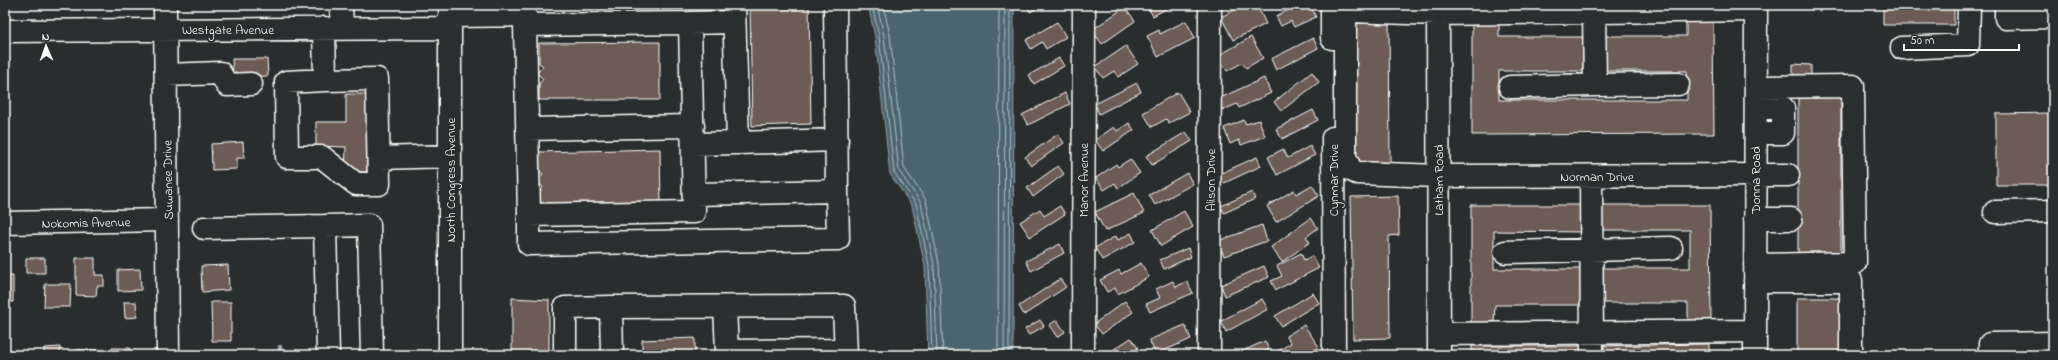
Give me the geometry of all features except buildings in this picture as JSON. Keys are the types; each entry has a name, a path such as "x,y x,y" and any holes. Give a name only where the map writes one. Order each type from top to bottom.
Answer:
{"street":[{"name":"Suwanee Drive","path":"165,5 168,355"},
{"path":"325,80 333,28 341,5"},
{"path":"738,143 734,14 690,23 525,25 529,244 838,239 835,5"},
{"name":"Manor Avenue","path":"1083,355 1084,5"},
{"name":"Alison Drive","path":"1210,5 1210,355"},
{"name":"Cynmar Drive","path":"1332,5 1334,355"},
{"path":"1902,48 1968,46 1969,5"},
{"path":"2006,5 2006,18 2053,17"},
{"path":"1438,9 1549,9 1594,12 1756,7"},
{"name":"Donna Road","path":"1755,355 1756,7"},
{"name":"Latham Road","path":"1438,9 1439,344"},
{"name":"Norman Drive","path":"1438,9 1350,11 1346,14 1345,157 1351,170 1357,173 1438,176 1788,175"},
{"path":"1594,12 1595,85"},
{"name":"Westgate Avenue","path":"5,31 333,28 450,16 525,15 525,25"},
{"name":"North Congress Avenue","path":"450,16 450,355"},
{"path":"529,215 694,212 690,23"},
{"path":"166,75 220,74 227,84 251,84"},
{"path":"378,79 379,184 356,184 322,157 287,157 286,82 325,80 378,79"},
{"path":"1510,86 1678,84"},
{"path":"1756,133 1783,133 1783,86"},
{"path":"1755,273 1855,262 1853,86 1756,87"},
{"path":"1756,108 1783,108"},
{"path":"527,129 693,135 738,143 837,140"},
{"path":"379,158 450,156"},
{"path":"1591,176 1592,355"},
{"path":"694,194 837,191"},
{"path":"1995,212 2053,211"},
{"path":"1755,219 1791,219"},
{"name":"Nokomis Avenue","path":"5,223 167,220"},
{"path":"204,228 369,225 372,355"},
{"path":"325,226 328,355"},
{"path":"1505,252 1671,248"},
{"path":"1755,273 1851,281 1851,355"},
{"path":"565,355 565,308 611,307 844,306 845,352 727,351 725,307"},
{"path":"611,307 612,355"},
{"path":"1439,344 1592,333 1755,331"},
{"path":"1990,355 1990,344 2053,343"}],"water":[{"path":"868,5 1014,5 1013,355 928,355 925,266 912,206 890,174 875,37"}],"waterway":[{"path":"280,347 280,355"}]}
